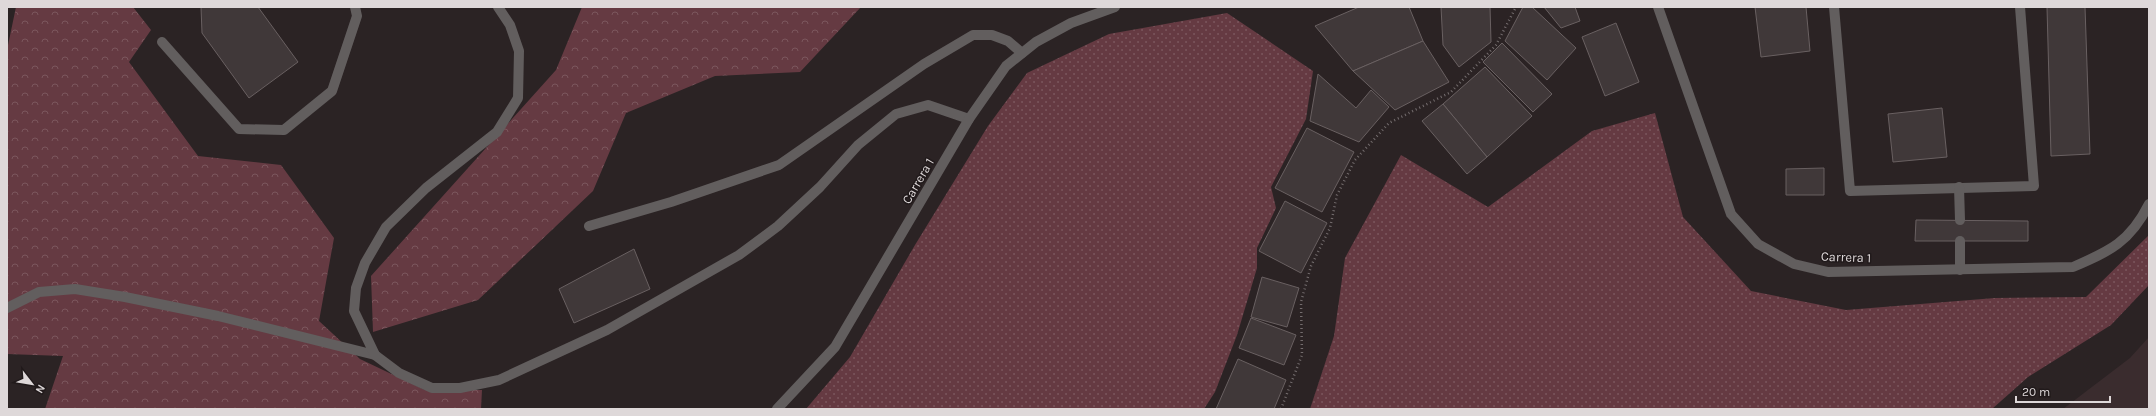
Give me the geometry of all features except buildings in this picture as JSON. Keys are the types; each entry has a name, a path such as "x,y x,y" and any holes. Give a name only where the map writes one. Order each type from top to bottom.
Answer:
{"street":[{"path":"162,42 239,129 284,130 332,91 357,16 355,7"},
{"path":"375,355 354,311 356,288 365,263 386,227 426,188 496,132 518,98 519,51 510,25 498,7"},
{"name":"Carrera 1","path":"777,409 835,347 969,119 1006,66 1036,42 1071,23 1115,7"},
{"name":"Carrera 1","path":"1658,7 1731,214 1758,244 1794,264 1828,272 2073,267 2109,252 2139,224 2149,204"},
{"path":"1834,7 1850,191 2034,186 2020,7"},
{"path":"590,226 671,202 779,165 924,64 973,35 992,35 1008,41 1022,53"},
{"path":"7,308 39,292 75,289 125,297 218,316 375,355 399,373 432,388 460,388 499,380 607,330 739,255 778,226 820,187 858,145 896,114 928,105 969,119"},
{"path":"1959,187 1960,220"},
{"path":"1960,241 1960,270"}],"path":[{"path":"1281,409 1302,355 1301,302 1311,266 1330,228 1337,195 1355,160 1389,123 1451,92 1496,45 1516,7"}],"shaded area":[{"path":"2149,337 2149,409 2063,409 2130,358"}],"green space":[{"path":"16,7 133,7 151,30 129,62 198,156 281,165 334,238 319,321 360,359 425,390 482,390 481,409 45,409 63,356 7,354 7,50"},
{"path":"582,7 861,7 800,72 715,76 626,113 593,191 478,300 373,332 371,276 556,70"},
{"path":"1227,13 1313,71 1306,119 1271,187 1276,208 1257,248 1257,268 1237,335 1215,392 1204,409 806,409 850,357 915,245 988,126 1027,73 1109,34"},
{"path":"1655,113 1683,217 1751,291 1846,310 1995,298 2086,297 2149,235 2149,285 2111,325 2028,377 1992,409 1310,409 1334,336 1345,258 1401,155 1488,207 1592,131"}]}
